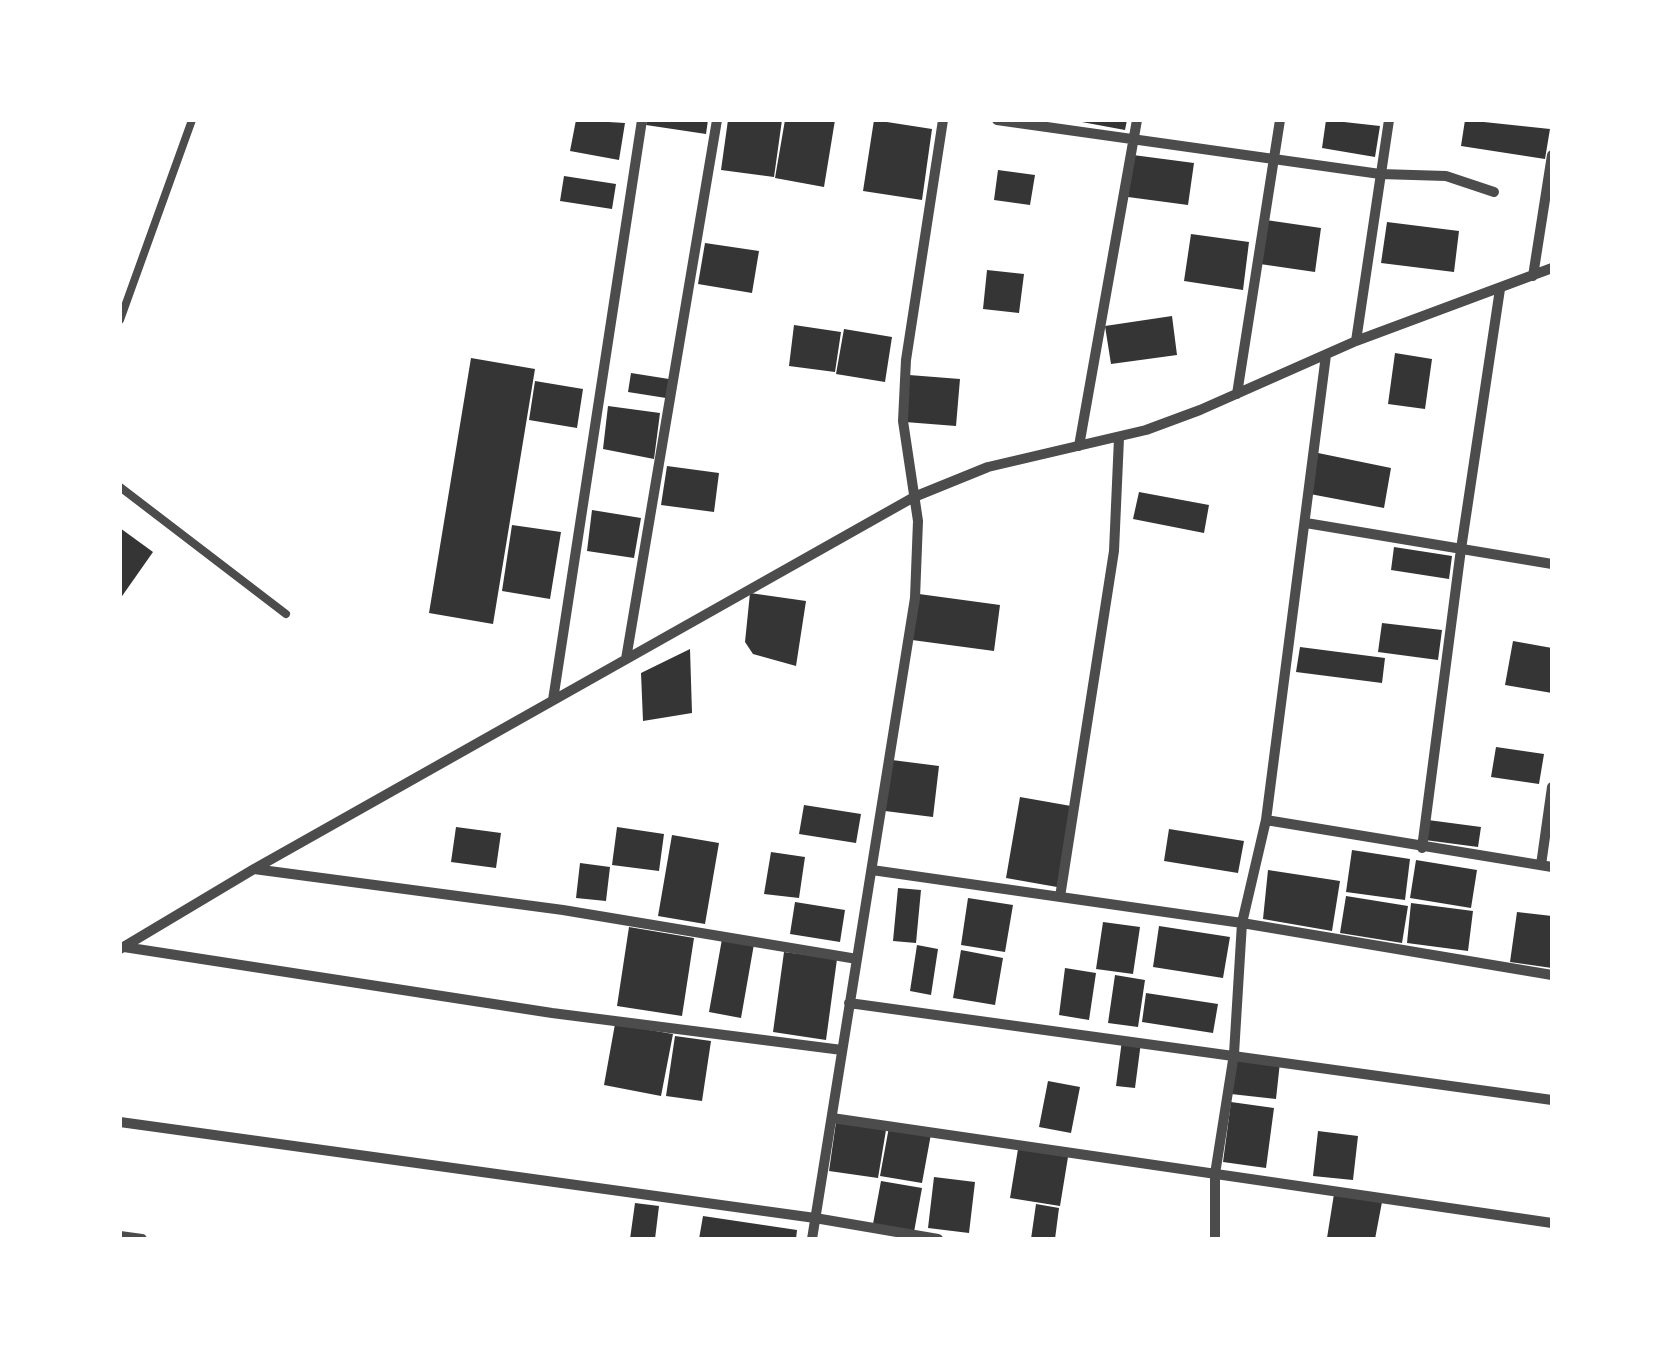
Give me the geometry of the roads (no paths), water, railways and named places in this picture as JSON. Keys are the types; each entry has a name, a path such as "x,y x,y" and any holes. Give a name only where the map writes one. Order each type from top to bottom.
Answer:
{"street":[{"path":"553,700 642,120"},
{"path":"626,659 718,120"},
{"path":"812,1239 915,598 918,521 903,421 906,360 942,120"},
{"path":"996,120 1380,174 1446,176 1494,192"},
{"path":"1079,446 1137,120"},
{"path":"1237,394 1280,120"},
{"path":"1356,342 1388,120"},
{"path":"1533,276 1552,155"},
{"path":"122,948 254,869 914,497 988,468 1119,438 1552,268"},
{"path":"1422,848 1460,549 1500,290"},
{"path":"1215,1239 1215,1174 1234,1054 1242,923 1266,820 1326,355"},
{"path":"1060,897 1114,551 1119,438"},
{"path":"1306,523 1552,564"},
{"path":"1266,820 1546,866 1552,787"},
{"path":"254,869 563,910 857,958"},
{"path":"872,870 1242,923 1552,975"},
{"path":"122,948 552,1013 842,1050"},
{"path":"849,1003 1552,1100"},
{"path":"832,1118 1552,1222"},
{"path":"120,1122 815,1218 938,1239"},
{"path":"120,1236 142,1239"}],"lane":[{"path":"120,320 192,120"},
{"path":"120,487 286,614"}]}
